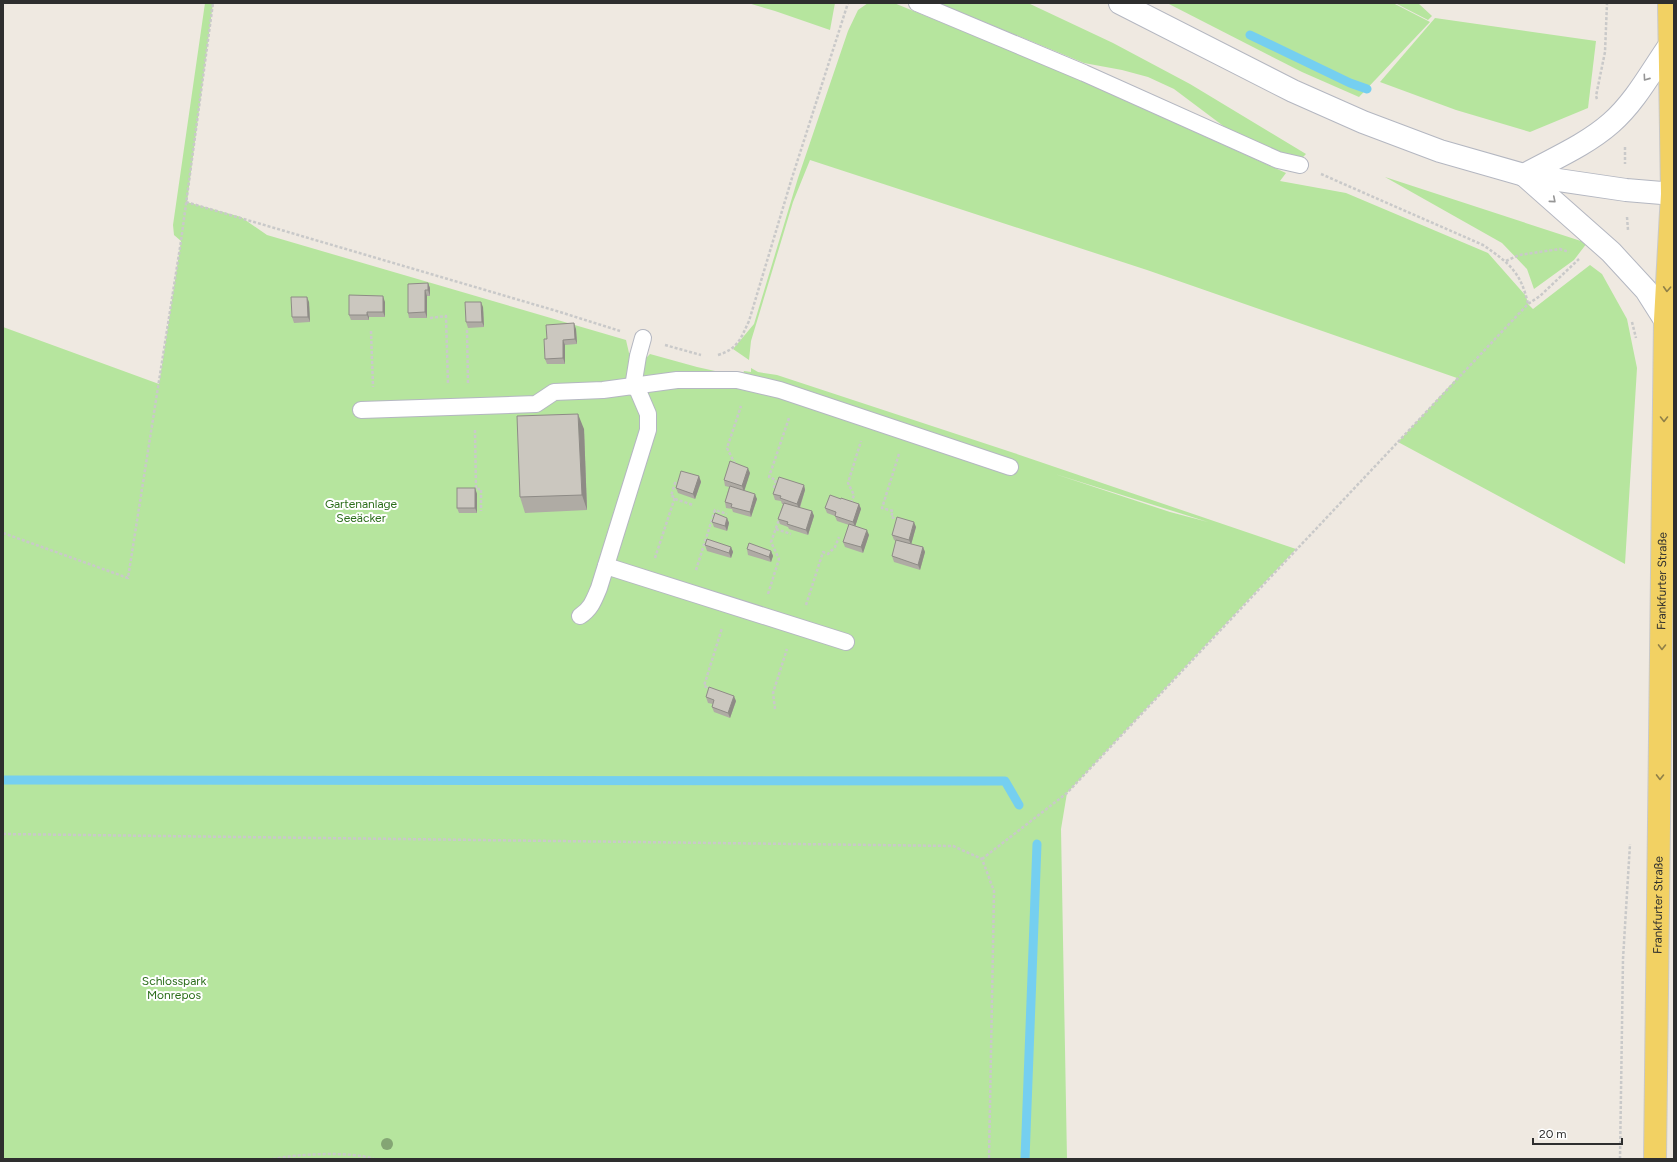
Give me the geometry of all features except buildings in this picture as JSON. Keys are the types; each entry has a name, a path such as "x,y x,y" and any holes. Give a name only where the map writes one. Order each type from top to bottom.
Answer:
{"main road":[{"path":"1120,3 1293,91 1363,122 1440,151 1524,175 1620,189 1673,194"},
{"name":"Frankfurter Straße","path":"1655,1159 1665,320 1673,194 1669,3"},
{"path":"1524,175 1582,143 1611,122 1630,102 1669,46"},
{"path":"1524,175 1611,252 1646,290 1665,320"}],"lane":[{"path":"917,3 1084,73 1278,160 1300,165"},
{"path":"580,616 587,611 593,603 648,430 648,414 634,386 638,356 643,338"},
{"path":"368,410 536,404 554,392 602,390 677,380 737,380 797,396 1010,467"},
{"path":"606,566 846,642"}],"path":[{"path":"3,533 128,578 186,202 214,3"},
{"path":"711,355 725,353 733,349 741,338 749,321 793,173 848,3"},
{"path":"1300,165 1483,245 1506,261 1523,284 1528,304"},
{"path":"186,202 560,312 700,355 706,355"},
{"path":"982,859 1067,793 1528,304 1540,296 1582,256 1560,249 1519,256 1506,261"},
{"path":"430,318 446,316 449,407"},
{"path":"467,330 476,489 481,489 482,511"},
{"path":"368,410 371,331"},
{"path":"739,466 735,464 727,448 749,382"},
{"path":"774,488 776,480 769,477 797,396"},
{"path":"851,503 854,495 848,483 868,420"},
{"path":"902,520 891,517 892,511 882,508 907,433"},
{"path":"676,480 671,496 675,498 674,499 693,505"},
{"path":"648,579 674,499"},
{"path":"689,592 715,510 726,514"},
{"path":"761,615 779,559 771,542 781,514"},
{"path":"776,529 791,534"},
{"path":"775,709 773,693 823,552 828,554 835,547 839,537"},
{"path":"716,690 704,686 729,604"},
{"path":"3,834 953,846 982,859 994,891 988,1159"},
{"path":"272,1159 290,1155 361,1154 374,1159"}],"green space":[{"path":"205,3 213,3 187,202 241,217 267,235 626,340 629,353 645,359 650,354 715,371 727,371 743,374 744,371 751,372 751,368 758,372 777,375 1014,453 1296,549 1067,793 1061,829 1067,1159 3,1159 3,327 159,384 181,241 174,235 173,225","holes":["1055,474 1208,522 1170,512"]},
{"path":"748,3 835,3 830,30"},
{"path":"868,3 894,3 1053,68 1286,173 1280,181 1346,193 1488,253 1526,296 1528,304 1533,309 1590,265 1602,274 1627,319 1637,368 1625,564 1398,442 1457,378 1147,270 810,160 793,202 751,341 749,360 733,349 754,324 798,178 848,31 858,10"},
{"path":"938,3 1028,3 1113,43 1190,84 1306,154 1299,161 1226,128 1174,89 1148,77 1122,70 1084,63"},
{"path":"1167,3 1393,3 1430,22 1359,97 1302,72"},
{"path":"1395,3 1418,3 1432,16 1428,20"},
{"path":"1435,18 1596,41 1588,108 1530,132 1456,110 1380,82"},
{"path":"1385,177 1587,243 1574,260 1534,289 1527,269 1502,243"}],"waterway":[{"path":"1250,35 1350,83 1367,89"},
{"path":"3,780 1005,781 1019,805"},
{"path":"1025,1159 1037,844"}],"park label":[{"name":"Gartenanlage Seeäcker","path":"361,511"},
{"name":"Schlosspark Monrepos","path":"174,988"}]}
